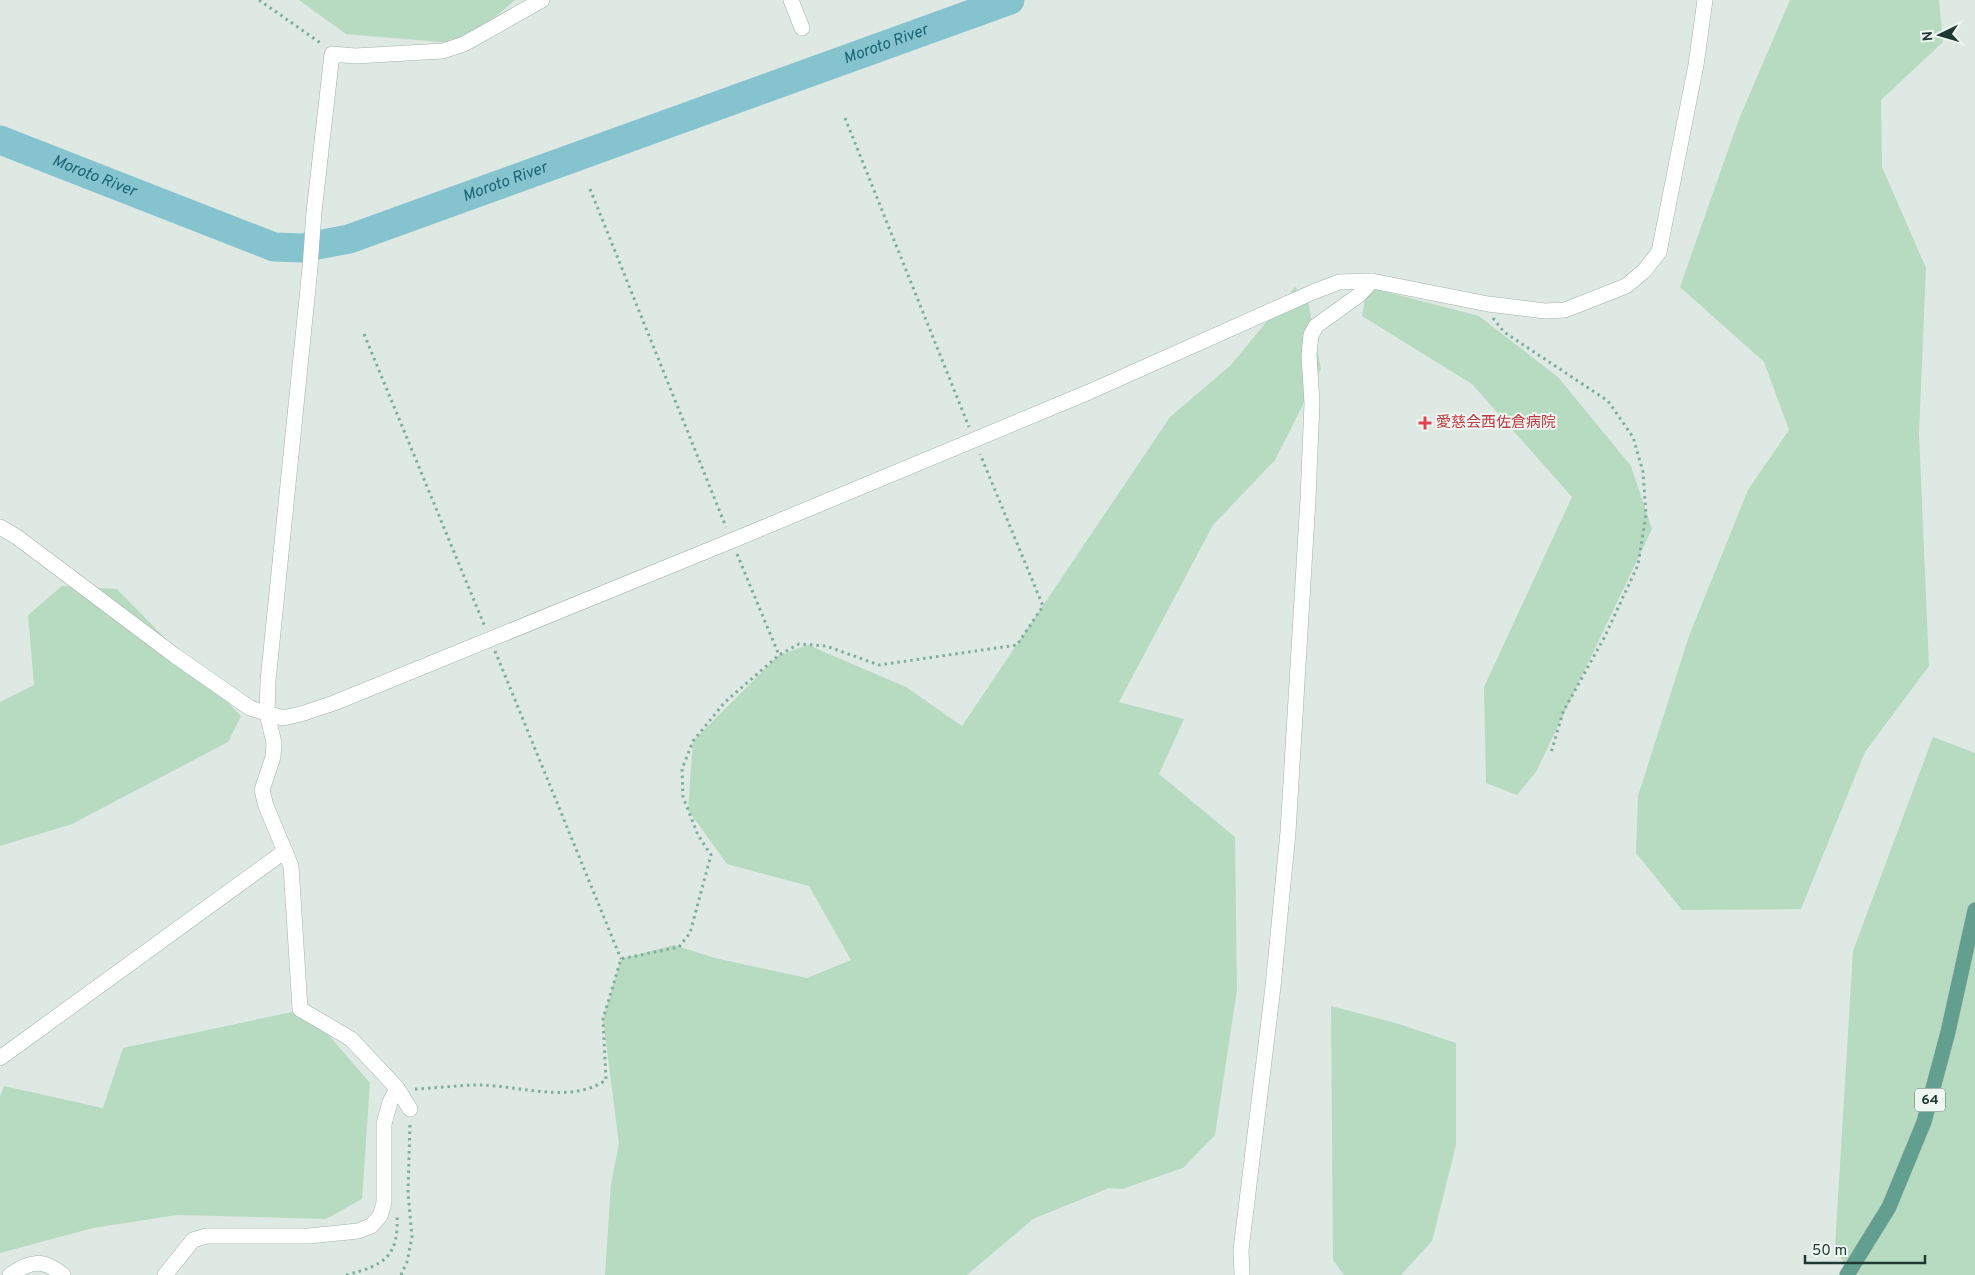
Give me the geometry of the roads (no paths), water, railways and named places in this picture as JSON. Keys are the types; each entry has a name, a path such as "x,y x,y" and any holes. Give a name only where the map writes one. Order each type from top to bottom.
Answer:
{"main road":[{"name":"64","path":"1846,1275 1889,1206 1924,1122 1948,1032 1975,910"}],"street":[{"path":"410,1110 397,1088 350,1039 300,1009 291,866 266,806 262,790 273,757 274,743 268,713 268,681 314,212 332,54 355,56 443,51 464,44 542,0"},
{"path":"791,0 802,28"},
{"path":"0,527 17,537 174,655 250,708 283,718 301,714 334,703 975,440 1339,282 1372,281 1488,304 1545,311 1565,310 1626,286 1644,271 1659,252 1696,65 1705,0"},
{"path":"1242,1275 1241,1250 1273,987 1288,832 1308,499 1312,403 1309,355 1311,335 1316,326 1360,295 1372,281"},
{"path":"0,1058 285,851"},
{"path":"166,1275 193,1240 206,1236 310,1236 358,1231 371,1226 380,1216 384,1193 384,1124 390,1102 397,1088"},
{"path":"10,1275 21,1268 38,1262 52,1265 63,1275"}],"waterway":[{"name":"Moroto River","path":"0,140 274,247 302,248 349,239 1010,0"}],"place":[{"name":"愛慈会西佐倉病院","path":"1425,423"}]}
